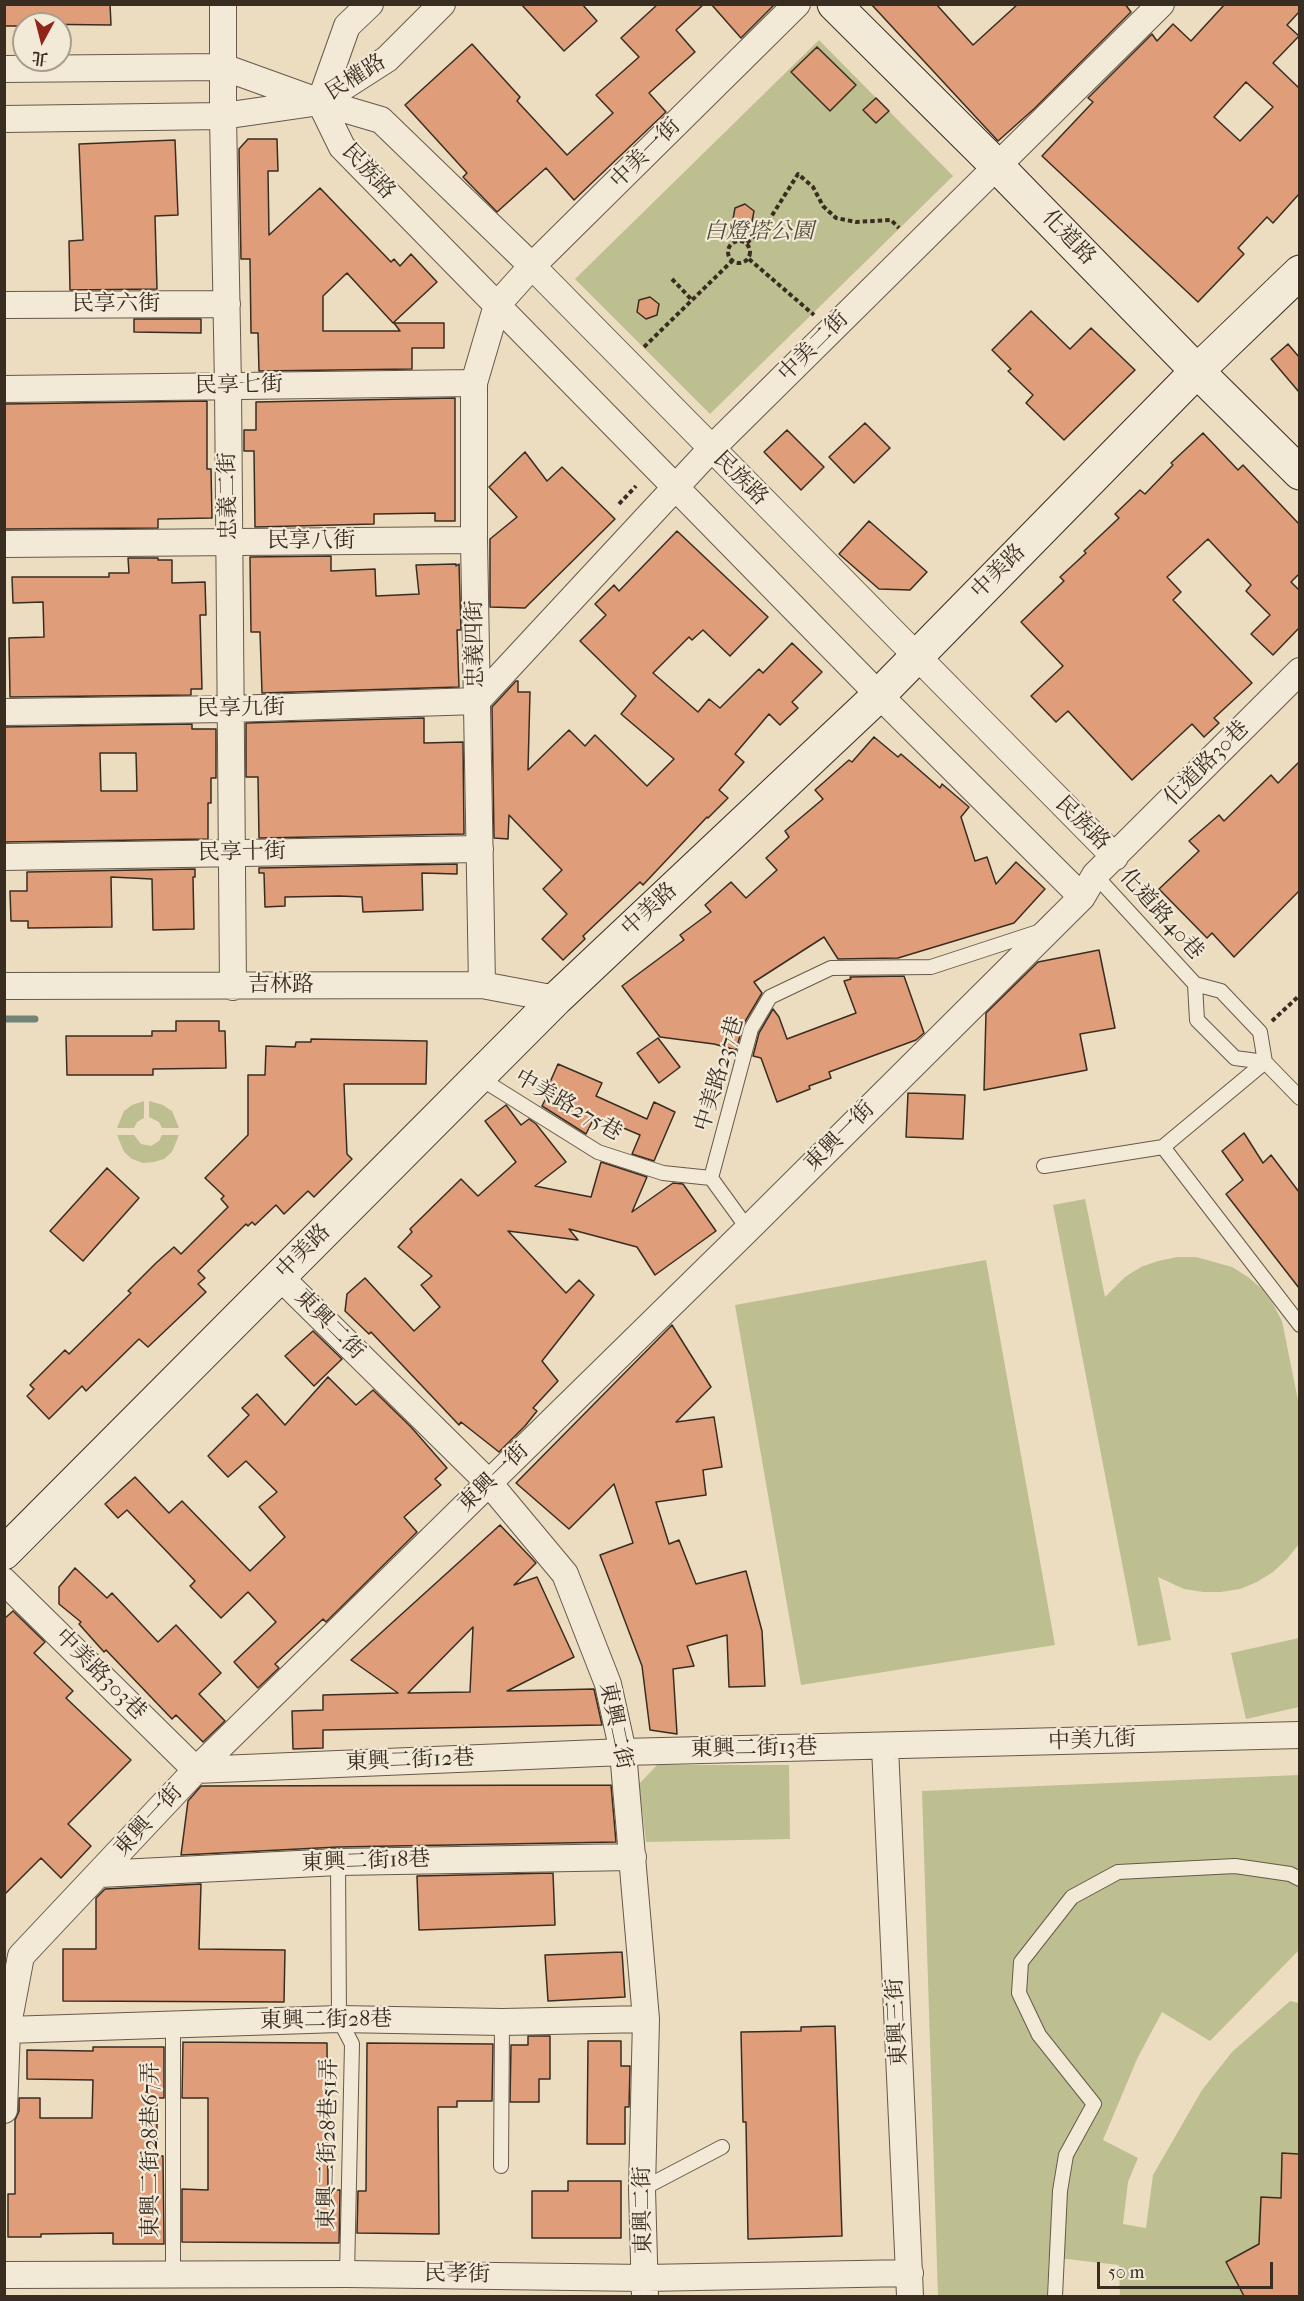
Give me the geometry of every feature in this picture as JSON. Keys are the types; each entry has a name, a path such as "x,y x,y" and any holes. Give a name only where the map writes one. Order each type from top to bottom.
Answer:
{"street":[{"name":"忠義二街","path":"223,4 233,987"},
{"name":"民權路","path":"320,102 347,26 369,4"},
{"name":"民權路","path":"320,102 387,59 442,4"},
{"name":"中美一街","path":"497,305 532,266 797,4"},
{"name":"化道路","path":"834,4 1299,472"},
{"name":"中美二街","path":"477,701 711,449 1161,4"},
{"name":"民族路","path":"4,69 223,67 320,102 381,120 532,266 1115,857 1095,875 1082,897 879,695 342,147 320,102"},
{"name":"民族路","path":"4,119 223,116 320,102"},
{"name":"中美路","path":"4,1553 556,999 879,695 1197,371 1299,272"},
{"name":"民享六街","path":"4,305 226,304"},
{"name":"忠義四街","path":"482,985 474,540 474,383 497,305"},
{"name":"民享七街","path":"4,389 474,383"},
{"name":"民享八街","path":"4,544 474,540"},
{"name":"化道路30巷","path":"1115,857 1299,672"},
{"name":"民享九街","path":"4,712 230,710 477,701"},
{"name":"民享十街","path":"4,857 480,849"},
{"name":"東興一街","path":"4,2110 7,2030 21,1956 196,1770 748,1229 1082,897"},
{"name":"吉林路","path":"4,986 482,985 556,999"},
{"name":"東興二街","path":"280,1276 489,1483 566,1574 608,1684 623,1752 646,2019 642,2189 645,2287"},
{"name":"中美路303巷","path":"4,1581 196,1770"},
{"name":"中美九街","path":"885,1747 1299,1735"},
{"name":"東興二街13巷","path":"623,1752 885,1747"},
{"name":"東興三街","path":"885,1747 910,2285"},
{"name":"東興二街12巷","path":"196,1770 623,1752"},
{"name":"東興二街18巷","path":"100,1874 338,1862 633,1857"},
{"name":"東興二街28巷","path":"7,2030 339,2019 501,2022 646,2019"},
{"name":"民孝街","path":"4,2275 347,2274 645,2287 910,2285"}],"lane":[{"name":"化道路40巷","path":"1095,875 1195,984"},
{"name":"中美路237巷","path":"711,1178 751,1029 770,998 831,968 931,967 1050,928"},
{"path":"1265,1062 1235,1058 1197,1020 1195,984 1221,991 1260,1032 1265,1062 1299,1098"},
{"path":"1044,1166 1163,1147 1265,1062"},
{"name":"中美路275巷","path":"478,1077 598,1152 663,1173 711,1178"},
{"path":"1163,1147 1299,1325"},
{"path":"711,1178 748,1229"},
{"path":"338,1862 339,2019"},
{"path":"1055,2296 1060,2191 1066,2155 1094,2104 1039,2035 1019,1993 1021,1962 1072,1897 1118,1872 1235,1866 1290,1874 1299,1879"},
{"name":"東興二街28巷51弄","path":"339,2019 352,2044 347,2274"},
{"path":"501,2022 501,2166"},
{"name":"東興二街28巷67弄","path":"173,2024 173,2276"},
{"path":"642,2189 722,2147"}],"path":[{"path":"747,243 766,225 798,174 813,187 824,206 836,218 856,222 891,220 918,245"},
{"path":"738,240 747,243 751,250 749,259 741,264 732,261 727,253 730,245 738,240"},
{"path":"749,259 831,330"},
{"path":"627,363 732,261"},
{"path":"672,279 692,300"},
{"path":"619,504 636,486"},
{"path":"1260,1032 1299,995"}],"green space":[{"name":"白燈塔公園","path":"819,40 953,176 710,414 575,279"},
{"path":"144,1101 144,1118 137,1122 134,1128 117,1128 124,1111"},
{"path":"149,1101 163,1105 172,1111 179,1128 162,1128 159,1122 149,1117"},
{"path":"117,1135 134,1135 141,1144 151,1146 159,1141 162,1135 179,1135 172,1152 164,1159 143,1163 132,1159 124,1152"},
{"path":"1085,1199 1105,1297 1125,1277 1141,1267 1177,1257 1196,1257 1232,1267 1262,1289 1282,1321 1299,1405 1299,1544 1273,1572 1240,1589 1203,1592 1184,1589 1158,1577 1171,1640 1138,1646 1053,1205"},
{"path":"986,1260 1055,1645 801,1685 735,1305"},
{"path":"1299,1638 1299,1707 1246,1719 1231,1653"},
{"path":"657,1765 789,1765 790,1839 646,1842 639,1784"},
{"path":"1299,1775 1299,1950 1210,2041 1162,2012 1137,2059 1103,2140 1138,2158 1128,2182 1123,2224 1146,2228 1153,2175 1202,2090 1232,2052 1290,2001 1299,2003 1299,2154 1282,2154 1281,2198 1261,2197 1259,2244 1226,2262 1244,2296 1120,2296 1119,2265 1049,2257 1047,2296 938,2296 922,1791"}],"building":[{"path":"4,4 110,4 111,25 72,25 72,12 12,12 12,26 4,26"},
{"path":"521,4 582,4 597,21 564,51"},
{"path":"658,4 704,4 676,30 695,52 649,93 666,112 574,200 546,168 497,212 463,177 467,173 405,105 472,44 520,97 517,101 567,155 613,113 596,95 639,57 621,38"},
{"path":"711,4 775,4 741,38"},
{"path":"871,4 936,4 973,45 1018,4 1125,4 1131,12 1035,108 998,141"},
{"path":"1225,4 1299,4 1299,12 1287,25 1299,36 1273,63 1299,88 1299,194 1273,223 1267,217 1238,248 1244,254 1198,302 1042,156 1093,102 1088,98 1152,34 1157,41 1173,24 1191,41","holes":["1246,82 1273,107 1240,141 1214,117"]},
{"path":"817,47 856,85 830,111 791,72"},
{"path":"876,98 889,111 876,123 863,110"},
{"path":"248,139 277,139 278,171 268,171 269,235 320,188 391,262 394,259 400,266 411,254 437,282 393,323 347,273 323,296 323,331 400,331 394,323 444,323 444,348 412,348 412,369 259,371 258,333 251,333 250,259 241,259 239,149"},
{"path":"175,140 178,215 155,216 157,289 70,290 69,241 83,240 79,144"},
{"path":"745,204 754,211 752,222 741,226 733,219 735,208"},
{"path":"650,297 659,304 657,315 646,319 637,312 639,300"},
{"path":"1031,311 1070,349 1091,328 1135,370 1064,440 1026,403 1033,395 1008,371 1011,369 992,350"},
{"path":"134,319 201,319 201,333 134,332"},
{"path":"1288,344 1299,357 1299,392 1271,359"},
{"path":"455,398 455,521 435,521 435,513 374,514 374,524 255,527 254,451 244,451 244,430 256,430 256,402"},
{"path":"207,401 207,469 211,469 212,518 158,519 158,528 4,529 4,404"},
{"path":"865,423 890,448 854,483 829,457"},
{"path":"787,430 824,467 801,490 764,452"},
{"path":"1203,433 1238,470 1243,465 1299,524 1299,574 1291,582 1299,590 1299,628 1273,655 1251,634 1270,615 1246,591 1251,585 1208,539 1167,577 1181,592 1173,600 1252,683 1214,718 1219,723 1204,737 1192,724 1132,780 1068,711 1056,722 1031,696 1063,666 1021,622 1064,581 1060,577 1119,518 1115,514 1140,490 1145,494 1173,465 1171,463"},
{"path":"525,452 547,481 562,467 615,519 525,608 490,607 490,539 517,517 489,487"},
{"path":"869,521 927,572 910,590 879,589 839,554"},
{"path":"677,531 768,617 730,656 703,630 692,640 689,637 653,673 698,712 709,699 720,708 759,669 763,673 792,643 822,672 792,702 798,708 780,725 769,714 735,754 744,762 719,790 728,798 643,885 640,882 583,936 585,939 563,960 542,939 567,914 543,889 562,870 509,815 508,839 494,838 492,707 516,681 518,681 518,692 530,692 528,770 569,730 585,746 595,735 647,786 674,759 621,714 636,696 580,641 606,615 595,604 614,585 619,591"},
{"path":"331,556 331,571 375,569 376,596 419,594 416,565 456,564 456,566 459,564 461,630 457,630 459,687 262,693 260,632 251,632 250,557"},
{"path":"128,558 172,560 172,583 205,582 206,615 200,615 202,689 191,689 191,695 10,697 9,638 44,637 43,602 13,603 12,577 109,577 109,573 129,573"},
{"path":"424,718 424,743 463,742 464,834 259,838 258,777 246,777 246,723"},
{"path":"192,724 192,729 216,729 216,778 211,778 208,839 4,842 4,727","holes":["100,753 136,753 137,791 101,791"]},
{"path":"874,737 898,757 901,754 940,788 942,784 969,807 961,817 975,861 987,857 996,884 1016,862 1045,889 1014,923 898,958 838,959 824,937 754,982 762,993 743,1025 736,1050 714,1044 660,1037 622,986 684,940 680,935 711,912 705,905 731,882 746,898 777,870 766,858 789,837 785,831 823,799 815,790 849,760 852,762"},
{"path":"1299,762 1299,891 1234,957 1212,933 1207,938 1159,889 1199,851 1189,841 1219,815 1224,821 1271,775 1278,783"},
{"path":"457,864 457,874 422,873 423,910 363,912 362,897 340,896 285,897 285,906 265,907 264,873 259,873 259,868"},
{"path":"195,869 195,877 193,877 194,929 153,930 152,879 111,877 112,927 28,928 28,921 11,921 10,891 27,891 27,872"},
{"path":"1099,950 1115,1028 1080,1034 1087,1070 984,1090 986,1013 1038,962"},
{"path":"904,976 924,1033 916,1040 829,1072 831,1078 777,1102 761,1058 753,1056 759,1033 773,1009 779,1017 787,1039 856,1013 844,981 851,979 850,977"},
{"path":"176,1021 219,1021 219,1031 225,1031 226,1068 153,1069 153,1075 67,1075 66,1036 152,1036 152,1031 176,1031"},
{"path":"658,1038 680,1067 659,1083 637,1053"},
{"path":"311,1039 427,1041 426,1084 344,1084 347,1154 352,1159 314,1197 308,1191 284,1214 276,1205 255,1225 252,1222 248,1226 246,1224 198,1271 205,1278 198,1284 206,1292 148,1347 139,1339 86,1391 82,1386 49,1419 27,1396 34,1389 30,1385 65,1350 69,1354 131,1293 128,1291 156,1263 174,1247 181,1254 228,1207 221,1199 224,1196 205,1178 248,1135 248,1075 265,1075 266,1046 295,1047 296,1042 311,1042"},
{"path":"558,1064 602,1083 596,1096 647,1119 654,1102 675,1112 654,1161 632,1154 640,1135 595,1116 586,1134 542,1106"},
{"path":"908,1093 965,1095 963,1139 906,1137"},
{"path":"506,1105 521,1125 529,1119 536,1124 566,1162 535,1186 591,1197 601,1162 647,1177 632,1212 673,1183 683,1184 716,1231 655,1275 637,1247 569,1229 578,1240 508,1231 566,1293 579,1280 594,1295 542,1361 558,1381 533,1408 537,1411 525,1426 499,1452 461,1422 459,1425 371,1332 369,1334 345,1311 347,1294 365,1278 414,1331 440,1307 421,1285 432,1276 398,1247 412,1232 410,1229 461,1179 478,1196 516,1162 485,1121"},
{"path":"1244,1133 1263,1163 1271,1155 1299,1192 1299,1288 1226,1194 1243,1180 1222,1151"},
{"path":"107,1168 139,1198 83,1261 50,1231"},
{"path":"672,1325 711,1387 676,1422 714,1417 722,1467 703,1470 706,1495 656,1502 669,1544 679,1540 696,1584 746,1571 762,1631 765,1686 729,1687 727,1635 687,1646 694,1666 673,1669 677,1734 650,1730 642,1666 600,1555 633,1543 614,1484 569,1529 516,1483"},
{"path":"313,1331 342,1359 314,1386 285,1356"},
{"path":"328,1377 356,1405 373,1390 411,1427 447,1468 435,1479 441,1485 404,1517 417,1532 326,1622 323,1619 275,1664 279,1668 258,1688 234,1662 276,1622 248,1592 221,1618 190,1586 195,1581 127,1510 118,1518 105,1504 135,1477 169,1513 182,1501 250,1571 285,1537 259,1507 277,1492 246,1461 228,1477 208,1456 249,1415 242,1408 257,1394 285,1425"},
{"path":"500,1525 536,1563 514,1585 537,1577 574,1657 507,1691 594,1689 602,1725 323,1730 323,1748 293,1749 292,1711 323,1710 323,1695 398,1693 351,1660","holes":["473,1627 470,1692 408,1693"]},
{"path":"75,1568 107,1598 112,1593 158,1642 176,1625 221,1673 199,1694 225,1721 203,1742 176,1715 172,1719 106,1650 104,1652 79,1624 81,1622 59,1604 59,1587"},
{"path":"13,1611 45,1642 34,1653 73,1691 66,1698 131,1760 68,1824 91,1846 61,1878 41,1858 4,1895 4,1619"},
{"path":"611,1785 616,1842 338,1847 181,1855 188,1801 201,1786"},
{"path":"553,1873 555,1925 419,1930 417,1876"},
{"path":"201,1884 199,1949 285,1950 284,2002 63,2001 63,1949 96,1949 96,1898 105,1889"},
{"path":"622,1952 625,1997 548,2001 545,1955"},
{"path":"835,2026 842,2236 748,2239 746,2122 743,2122 741,2032 801,2031 801,2027"},
{"path":"528,2036 550,2036 550,2079 539,2079 539,2102 510,2102 511,2045 528,2045"},
{"path":"588,2041 621,2041 621,2066 630,2066 629,2107 625,2107 625,2144 587,2144"},
{"path":"183,2042 327,2043 328,2190 340,2190 339,2243 182,2242 182,2189 208,2190 208,2098 182,2098"},
{"path":"367,2043 493,2044 492,2101 457,2101 457,2107 438,2107 439,2234 357,2233 358,2191 366,2191"},
{"path":"93,2047 164,2047 164,2098 157,2098 157,2156 163,2156 164,2244 113,2244 113,2233 8,2237 8,2194 15,2194 15,2120 19,2111 19,2098 40,2098 40,2118 92,2118 93,2080 27,2079 27,2050 93,2051"},
{"path":"1282,2153 1299,2154 1299,2296 1244,2296 1226,2262 1259,2244 1261,2197 1281,2198"},
{"path":"568,2181 621,2181 621,2238 532,2238 532,2191 568,2191"}],"waterway":[{"path":"4,1019 35,1019"}]}
